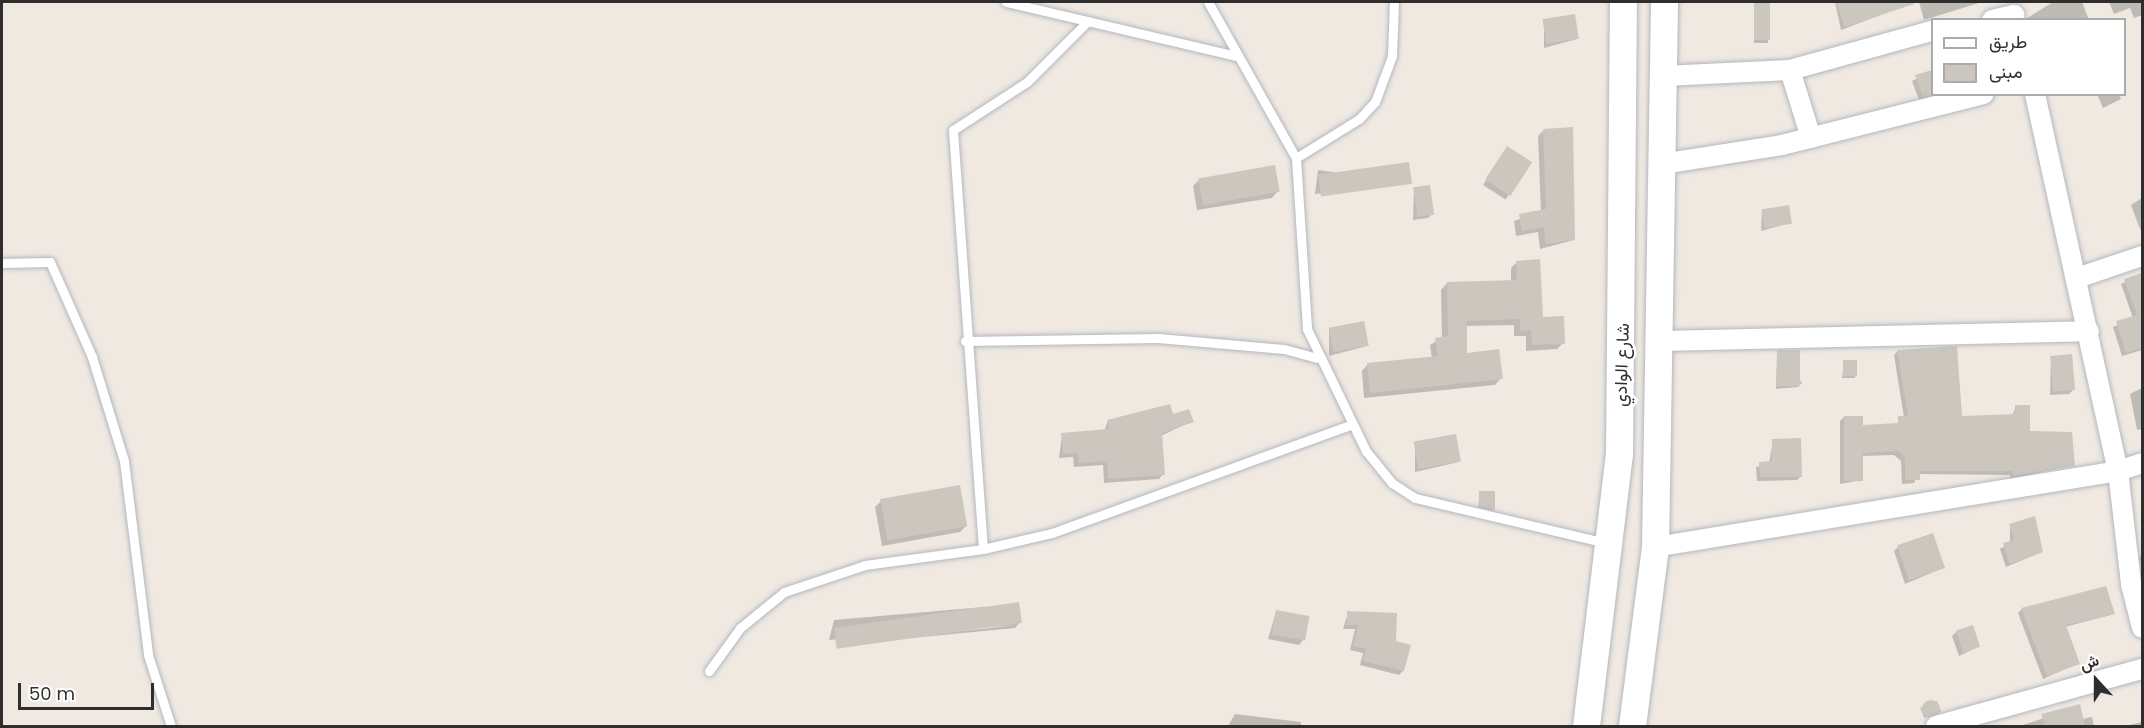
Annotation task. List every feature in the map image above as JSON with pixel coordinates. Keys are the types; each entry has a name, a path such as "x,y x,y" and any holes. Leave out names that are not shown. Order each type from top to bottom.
{"main road":[{"name":"شارع الوادي","path":"1586,726 1612,544 1624,341 1623,2"},
{"name":"شارع الوادي","path":"1632,726 1655,548 1664,2"}],"street":[{"path":"1997,18 2013,12"},
{"path":"1664,76 1790,70 1931,31"},
{"path":"1790,70 1811,138"},
{"path":"1662,164 1811,138 1976,96"},
{"path":"2035,96 2118,471 2131,584 2142,628"},
{"path":"2077,278 2142,256"},
{"path":"1660,341 2089,331"},
{"path":"1655,548 2118,471 2142,463"},
{"path":"1936,726 2142,669"}],"lane":[{"path":"1006,2 1238,56"},
{"path":"1208,2 1296,158 1302,295 1317,358 1350,425 1392,483 1415,498 1612,544"},
{"path":"1296,158 1359,118 1375,102 1392,56 1394,2"},
{"path":"983,549 965,341 953,130 1027,82 1088,21"},
{"path":"2,263 50,262 92,357 124,461 148,655 171,726"},
{"path":"965,341 1158,338 1284,350 1317,358"},
{"path":"709,671 740,628 784,592 865,565 983,549 1052,533 1350,425"}],"building":[{"path":"1754,2 1770,2 1770,40 1754,40"},
{"path":"1836,2 1913,2 1914,4 1845,27"},
{"path":"1575,14 1579,39 1546,44 1542,19"},
{"path":"1931,70 1931,95 1923,97 1915,75"},
{"path":"1573,127 1575,240 1545,244 1544,227 1522,231 1519,214 1546,209 1543,129"},
{"path":"1507,146 1532,162 1510,196 1485,180"},
{"path":"1409,162 1412,184 1321,197 1318,175"},
{"path":"1275,165 1280,192 1203,205 1198,179"},
{"path":"1430,185 1434,215 1417,217 1413,187"},
{"path":"1789,205 1792,224 1764,228 1761,209"},
{"path":"1540,259 1543,317 1564,316 1565,344 1532,345 1531,330 1520,331 1520,319 1467,321 1467,353 1499,349 1503,379 1370,393 1367,363 1438,356 1435,338 1448,336 1447,282 1517,280 1516,261"},
{"path":"2142,273 2142,348 2126,353 2116,321 2137,315 2124,279"},
{"path":"1364,321 1369,346 1333,352 1329,328"},
{"path":"1957,346 1962,416 2015,414 2015,405 2030,405 2030,431 2072,432 2075,466 2013,476 2013,471 1920,471 1920,480 1905,480 1905,457 1898,451 1863,453 1863,481 1844,481 1844,416 1863,416 1863,425 1898,423 1898,416 1908,416 1897,350"},
{"path":"1777,350 1800,350 1800,386 1777,386"},
{"path":"2072,354 2075,390 2053,392 2050,356"},
{"path":"1843,360 1857,360 1857,376 1843,376"},
{"path":"1170,404 1173,414 1189,409 1194,422 1162,433 1165,475 1108,479 1107,461 1079,463 1078,453 1063,454 1061,433 1109,429 1107,420"},
{"path":"1456,434 1461,462 1419,469 1414,441"},
{"path":"1801,438 1802,477 1760,477 1759,462 1772,461 1772,439"},
{"path":"960,485 967,526 888,540 880,499"},
{"path":"1479,491 1495,491 1495,510 1479,506"},
{"path":"2035,516 2043,552 2010,564 2003,543 2014,540 2009,524"},
{"path":"1933,533 1945,568 1909,580 1897,545"},
{"path":"2106,586 2115,614 2066,625 2080,664 2047,676 2021,608"},
{"path":"1019,602 1022,623 837,649 834,628"},
{"path":"1276,610 1309,616 1305,641 1272,635"},
{"path":"1347,611 1397,613 1396,641 1411,645 1404,671 1363,661 1366,649 1353,646 1358,625 1347,625"},
{"path":"1973,625 1980,647 1963,652 1956,631"},
{"path":"1931,700 1937,703 1940,709 1937,715 1931,718 1925,715 1922,709 1925,703"},
{"path":"2080,704 2085,726 2045,726 2041,714"}]}
